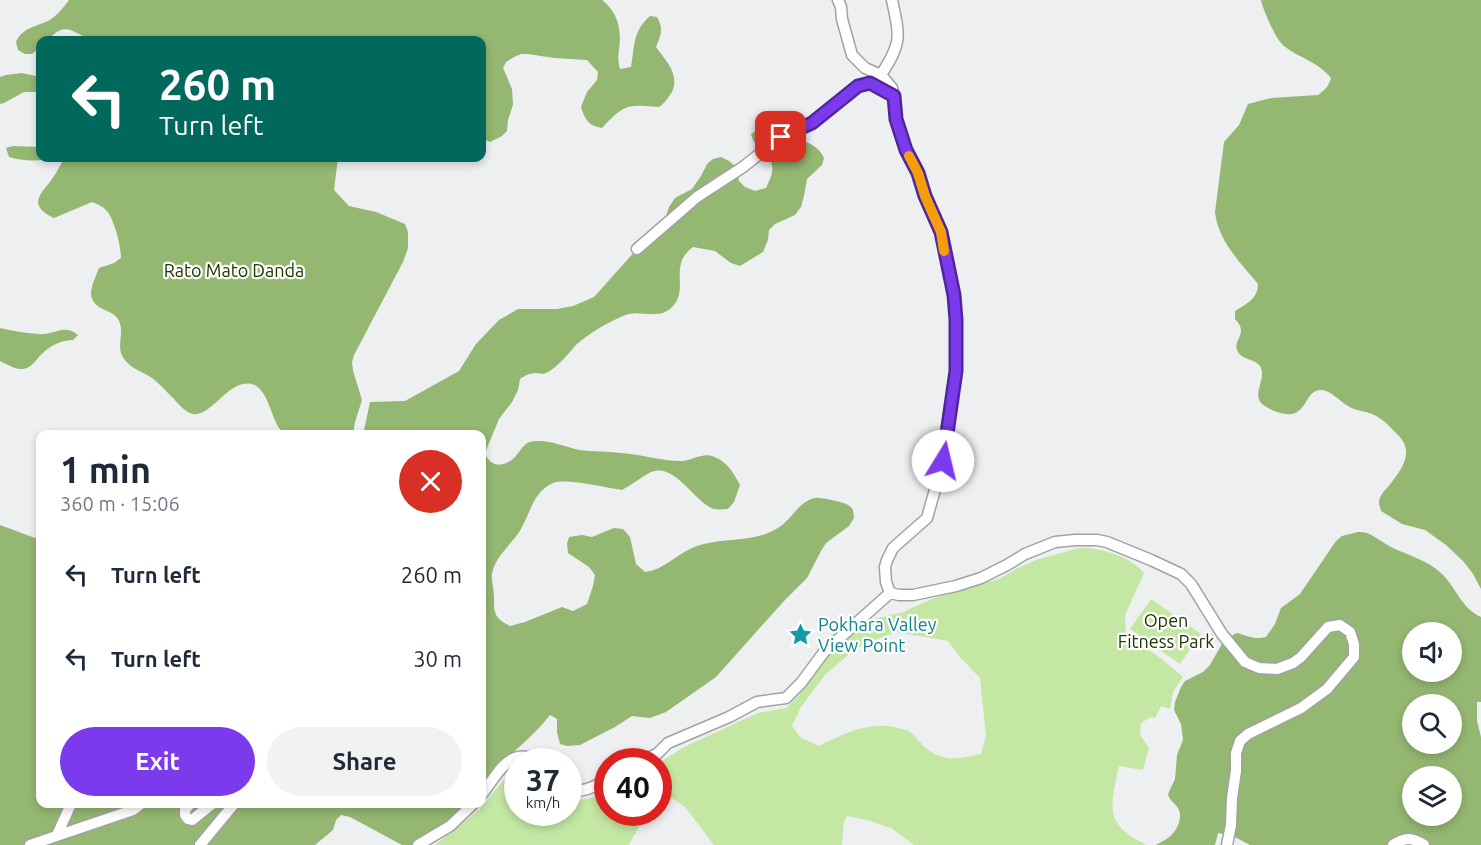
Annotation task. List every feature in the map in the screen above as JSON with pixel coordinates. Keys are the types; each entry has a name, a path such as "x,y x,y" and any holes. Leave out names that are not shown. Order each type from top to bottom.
{"street":[{"path":"838,0 852,55 865,68 881,75 892,88 896,119 906,150 918,173 925,196 941,232 954,295 956,361 948,436 940,477 927,518 893,548 887,560 886,582 890,593"},
{"path":"881,75 895,52 898,42 898,27 892,0"},
{"path":"637,249 698,197 743,167 781,137 812,123 858,86 870,83 894,96"},
{"path":"890,593 913,595 956,586 981,578 1025,554 1054,542 1097,540 1107,542 1181,574 1191,584 1222,634 1245,662 1259,668 1277,669 1293,663 1328,627 1340,625 1350,632 1354,644 1354,657 1327,689 1301,708 1248,734 1240,741 1236,753 1231,825 1227,845"},
{"path":"663,748 668,743 729,717 757,702 786,698 801,683 824,652 890,593"},
{"path":"486,789 504,765"},
{"path":"57,835 69,808"},
{"path":"30,845 136,808"},
{"path":"187,808 184,815 192,820 207,808"},
{"path":"201,845 231,808"},
{"path":"418,845 450,826 469,808"},
{"path":"1393,845 1402,839 1411,839 1425,845"}],"green space":[{"path":"69,0 602,0 612,10 618,22 620,69 631,67 635,40 640,28 650,16 657,17 661,32 656,47 671,68 674,85 672,92 659,107 627,107 602,128 588,122 581,107 587,92 597,80 598,72 587,60 521,54 506,62 503,68 512,89 513,105 507,131 490,142 486,140 486,36 82,36 64,29 52,36 36,36 36,50 32,54 25,54 18,50 16,42 22,34 60,12"},
{"path":"1261,0 1481,0 1481,589 1463,561 1446,545 1425,530 1402,524 1381,511 1379,503 1381,496 1401,468 1406,455 1403,442 1388,425 1374,415 1351,408 1324,390 1315,391 1295,413 1287,414 1271,409 1261,403 1258,396 1262,376 1259,364 1241,355 1236,348 1241,329 1235,319 1235,311 1254,297 1258,284 1231,251 1217,223 1215,212 1224,142 1239,125 1248,104 1271,98 1318,95 1326,88 1331,78 1320,67 1281,43 1270,25"},
{"path":"22,73 36,76 36,92 24,92 0,104 0,77"},
{"path":"759,129 806,142 821,152 824,158 822,165 807,179 801,207 795,215 775,224 769,230 763,252 740,266 731,263 715,251 693,247 685,254 681,262 679,294 671,308 660,314 635,313 617,319 581,341 550,371 544,374 526,375 520,379 518,390 499,419 486,451 486,430 364,430 370,402 405,401 459,371 476,344 499,320 518,309 557,309 573,306 594,297 645,240 662,228 669,207 675,198 692,189 707,164 713,159 721,157 736,167 739,181 745,187 755,191 766,188 771,174 771,161 751,134"},
{"path":"36,147 36,160 9,157 6,148"},
{"name":"Rato Mato Danda","path":"62,162 338,162 334,190 349,206 376,212 405,224 408,232 408,248 403,262 352,362 362,400 354,430 281,430 262,391 252,384 235,387 207,410 193,414 184,409 155,380 134,368 121,353 119,321 95,304 91,294 99,268 121,258 112,219 103,207 92,202 54,218 47,214 38,202 41,193"},
{"path":"0,328 38,334 68,330 78,335 73,340 52,346 29,367 20,369 0,361"},
{"path":"539,441 579,450 674,461 712,456 726,464 740,485 734,502 728,509 714,509 676,478 660,470 651,472 622,490 577,482 553,483 537,496 519,533 494,567 492,577 495,611 498,618 510,626 562,607 573,611 587,604 595,575 589,567 568,553 569,537 582,535 592,537 614,528 623,529 630,537 636,564 645,572 659,568 698,546 768,533 782,526 804,503 815,498 847,504 853,510 854,518 849,526 826,543 807,578 716,677 666,712 650,718 632,716 580,745 560,744 557,719 550,715 518,748 504,748 504,761 486,780 486,456 493,463 501,465 514,458 528,443"},
{"path":"0,525 36,538 36,808 462,808 441,827 414,845 402,845 350,817 341,815 336,820 333,830 315,845 0,845"},
{"path":"1358,532 1367,533 1417,558 1441,573 1468,608 1481,617 1481,702 1477,702 1477,721 1481,737 1481,845 1250,845 1233,836 1218,833 1215,845 1156,845 1172,835 1180,818 1179,810 1168,794 1175,779 1177,755 1183,740 1181,724 1174,710 1181,687 1185,681 1203,672 1210,665 1223,642 1229,637 1237,633 1254,638 1266,637 1275,624 1281,608 1300,594 1336,541 1342,536"},
{"path":"1079,548 1096,549 1123,557 1144,573 1125,615 1126,638 1149,650 1183,677 1173,692 1170,709 1161,706 1155,718 1151,717 1141,723 1140,735 1149,748 1143,770 1119,766 1114,793 1114,814 1123,830 1147,845 914,845 891,828 847,816 844,821 842,845 714,845 685,807 672,799 672,755 758,713 786,708 799,695 829,654 845,639 874,619 903,612 934,598 999,579 1036,560","holes":["896,632 948,641 980,678 986,736 981,754 958,758 938,756 908,731 885,726 851,731 819,746 801,738 792,726 801,707 825,675 855,649 880,638"]},
{"name":"Open Fitness Park","path":"1151,599 1201,634 1180,664 1130,629"},
{"path":"504,780 504,826 582,826 582,799 594,796 594,826 639,826 629,845 435,845 481,808 486,808 486,802"}],"slow traffic":[{"path":"909,156 941,232 944,251"}],"place":[{"name":"Pokhara Valley View Point","path":"800,635"}],"route":[{"path":"781,137 812,123 858,86 870,83 894,96 896,119 906,150 918,173 925,196 941,232 954,295 956,371 943,461"}]}
